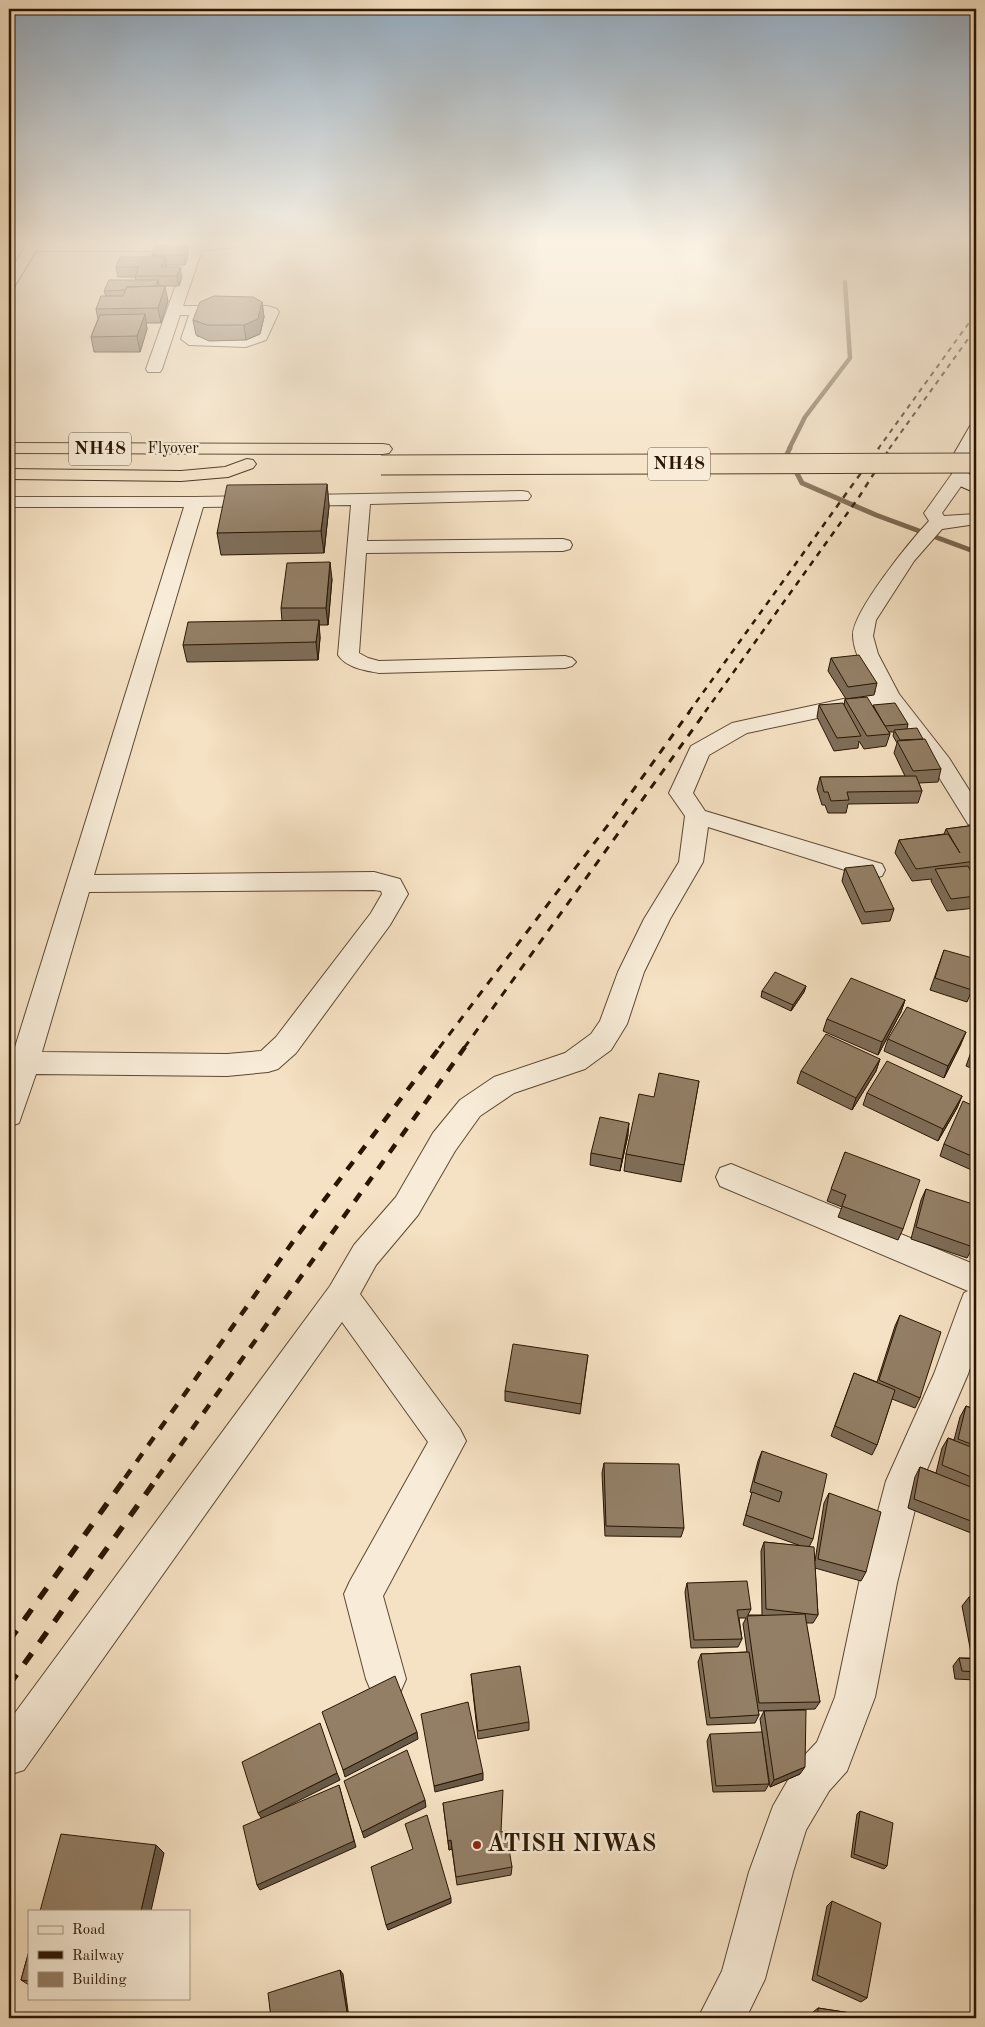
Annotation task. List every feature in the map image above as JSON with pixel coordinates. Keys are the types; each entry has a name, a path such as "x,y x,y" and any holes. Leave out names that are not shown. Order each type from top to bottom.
{"highway":[{"path":"9,437 230,441 247,457 228,472 181,476 9,474"},
{"name":"NH48","path":"382,457 976,447"},
{"name":"Flyover","path":"9,448 188,457"},
{"name":"Flyover","path":"9,462 247,457"},
{"name":"NH48","path":"247,457 976,463"}],"street":[{"path":"154,369 165,338"},
{"path":"189,338 194,342 246,342 259,338"},
{"path":"976,430 956,466 960,475 971,486 976,488"},
{"path":"937,523 933,513 960,475"},
{"path":"9,502 195,502 522,496"},
{"path":"361,499 348,655 362,663 379,667 565,662"},
{"path":"9,1115 195,502"},
{"path":"976,520 937,523 907,558 866,620 863,636 868,654 889,696 941,764 976,819"},
{"path":"356,547 563,545"},
{"path":"873,870 697,816 681,793 699,751 740,728 889,696"},
{"path":"9,1755 342,1296 365,1256 407,1206 444,1142 470,1108 504,1085 575,1061 601,1042 614,1024 631,972 657,919 691,862 697,816"},
{"path":"24,1063 227,1065 268,1061 286,1045 381,919 395,894 390,885 374,881 78,884"},
{"path":"731,1177 976,1280"},
{"path":"342,1296 448,1441 363,1594 386,1679"},
{"path":"721,2018 742,1979 771,1872 788,1821 814,1776 832,1756 854,1697 878,1583 904,1481 951,1374 976,1303"}],"building":[{"path":"327,484 321,531 217,533 227,485"},
{"path":"330,562 326,608 281,608 287,563"},
{"path":"319,620 316,642 183,645 188,622"},
{"path":"859,655 877,683 848,687 831,658"},
{"path":"867,697 890,734 867,736 845,699"},
{"path":"843,703 861,736 837,738 819,705"},
{"path":"895,703 908,724 885,726 873,705"},
{"path":"917,728 923,739 900,740 894,730"},
{"path":"925,739 941,769 913,771 897,741"},
{"path":"916,776 922,791 847,792 849,800 831,801 828,792 824,792 820,777"},
{"path":"976,825 976,861 916,869 899,840 948,834 960,853 946,829"},
{"path":"976,863 976,871 971,864"},
{"path":"873,865 894,909 865,912 845,868"},
{"path":"968,866 976,881 976,896 951,899 935,869"},
{"path":"944,950 976,959 976,976 972,990 935,978"},
{"path":"775,972 806,986 793,1005 762,991"},
{"path":"851,978 905,1000 882,1042 827,1019"},
{"path":"907,1007 966,1032 948,1066 888,1039"},
{"path":"826,1034 880,1059 856,1098 801,1071"},
{"path":"976,1040 976,1056 971,1054"},
{"path":"887,1061 962,1096 943,1129 867,1093"},
{"path":"659,1073 699,1081 684,1165 626,1154 639,1094 654,1097"},
{"path":"963,1101 976,1107 976,1158 944,1144"},
{"path":"600,1117 629,1123 622,1159 591,1153"},
{"path":"845,1152 920,1180 903,1229 842,1206 846,1195 831,1189"},
{"path":"926,1189 976,1205 976,1232 973,1247 916,1227"},
{"path":"900,1315 941,1332 920,1398 879,1380"},
{"path":"513,1344 588,1355 581,1404 505,1391"},
{"path":"854,1373 895,1390 877,1445 835,1426"},
{"path":"966,1406 976,1410 976,1446 958,1439"},
{"path":"948,1438 976,1449 976,1479 942,1465"},
{"path":"762,1451 827,1474 813,1539 746,1515 752,1492 779,1502 782,1492 754,1482"},
{"path":"604,1463 679,1464 684,1528 606,1526"},
{"path":"920,1467 976,1489 976,1523 914,1499"},
{"path":"829,1493 881,1512 866,1572 818,1559"},
{"path":"764,1542 814,1547 818,1615 766,1609"},
{"path":"747,1581 751,1609 737,1610 742,1639 694,1640 687,1583"},
{"path":"969,1597 976,1597 976,1637"},
{"path":"805,1614 820,1702 759,1703 747,1616"},
{"path":"749,1652 759,1715 710,1718 701,1654"},
{"path":"959,1658 976,1659 976,1672 962,1671"},
{"path":"520,1666 529,1722 478,1731 471,1674"},
{"path":"395,1676 417,1732 343,1770 322,1712"},
{"path":"468,1702 483,1773 434,1786 421,1714"},
{"path":"806,1710 805,1767 774,1780 764,1711"},
{"path":"320,1723 337,1773 258,1813 242,1762"},
{"path":"762,1732 769,1784 716,1786 710,1734"},
{"path":"407,1750 425,1800 362,1832 344,1781"},
{"path":"339,1785 354,1841 257,1885 243,1826"},
{"name":"ATISH NIWAS","path":"503,1790 501,1832 506,1831 512,1867 456,1877 451,1840 448,1841 443,1803"},
{"path":"860,1811 893,1823 887,1866 854,1854"},
{"path":"427,1815 451,1898 386,1925 371,1867 413,1849 405,1824"},
{"path":"61,1834 156,1845 141,1910 40,1910"},
{"path":"832,1901 881,1923 867,1998 817,1975"},
{"path":"28,1955 28,1981 21,1980"},
{"path":"340,1970 348,2018 271,2018 268,1993"},
{"path":"818,2008 883,2018 818,2018"}],"waterway":[{"path":"789,449 805,417 850,358 849,338"},
{"path":"790,448 787,454 802,483 876,515 976,552"}],"railway":[{"path":"878,449 958,338"},
{"path":"889,449 969,338"},
{"path":"689,712 879,448"},
{"path":"705,712 859,497 890,448"},
{"path":"439,1048 611,821 690,711"},
{"path":"464,1048 706,711"},
{"path":"125,1478 297,1236 440,1047"},
{"path":"157,1478 465,1047"},
{"path":"9,1641 126,1477"},
{"path":"9,1685 158,1477"}],"place":[{"name":"ATISH NIWAS","path":"477,1845"}]}
